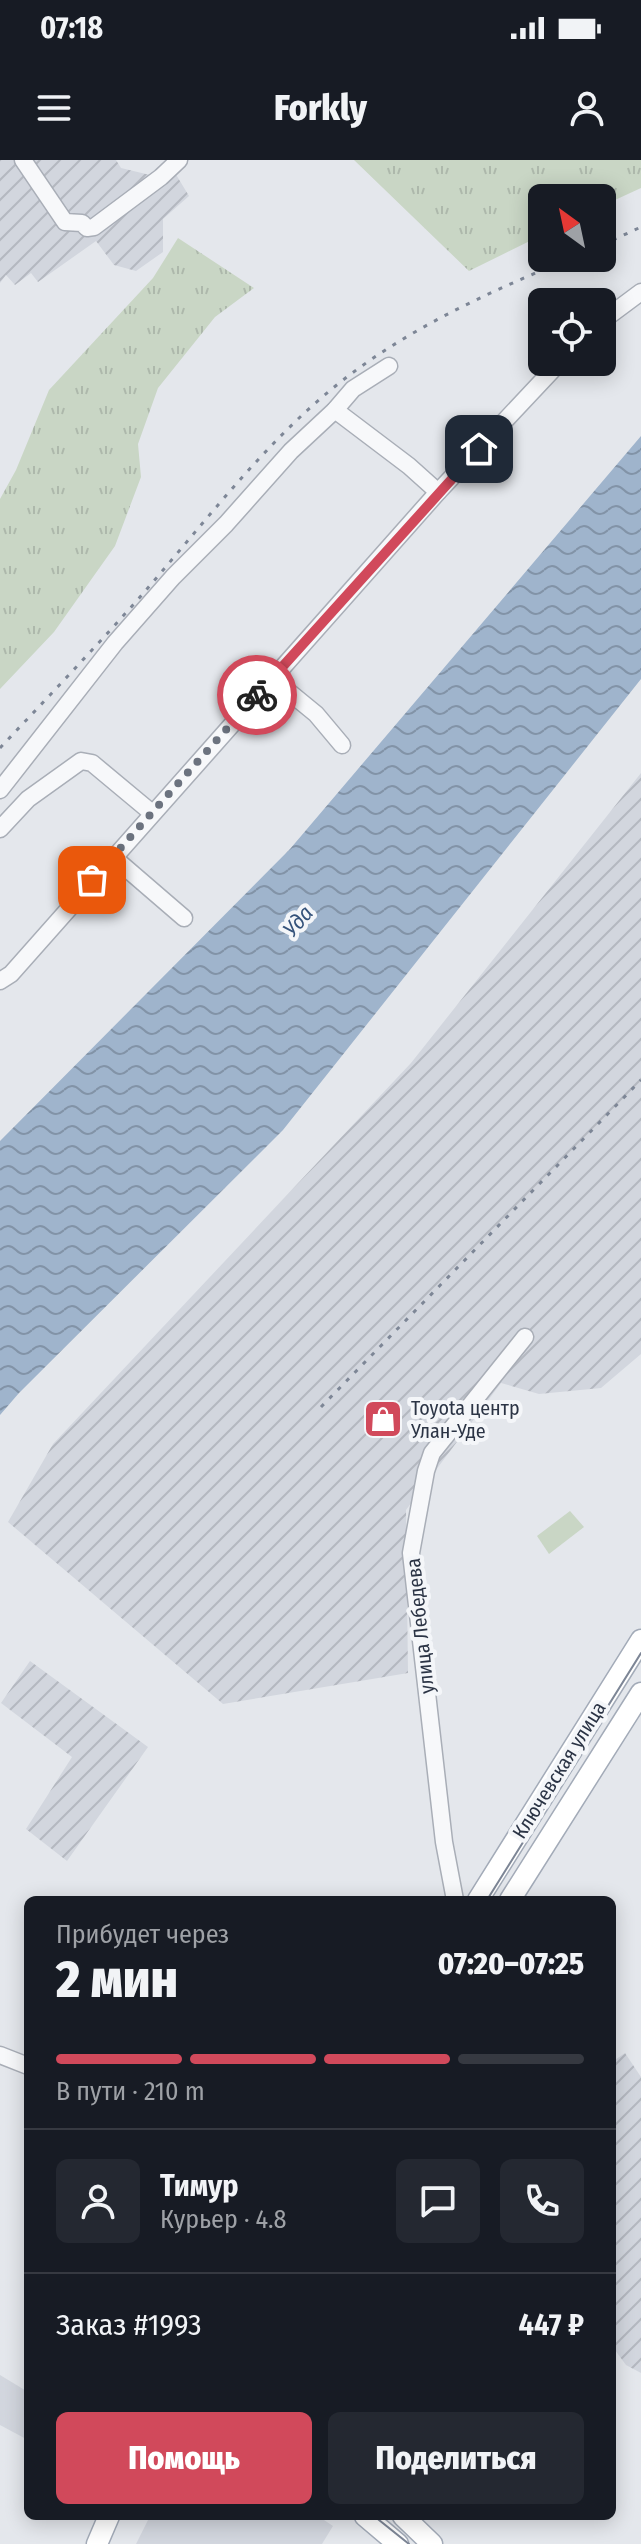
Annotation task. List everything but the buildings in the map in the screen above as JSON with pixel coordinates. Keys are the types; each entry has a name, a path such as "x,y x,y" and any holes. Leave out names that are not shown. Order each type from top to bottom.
{"main road":[{"name":"Ключевская улица","path":"481,1896 641,1640"},
{"name":"Ключевская улица","path":"513,1896 641,1693"},
{"path":"97,2544 107,2520"},
{"path":"370,2520 392,2539 400,2520"},
{"path":"406,2520 432,2544"}],"street":[{"path":"23,160 65,222 82,223 87,228 94,227 179,160"},
{"path":"616,311 641,292"},
{"path":"0,790 125,632 173,577 353,389 389,366"},
{"path":"0,981 11,974 112,856 438,492 547,376"},
{"path":"335,410 438,492"},
{"path":"272,678 316,714 342,745"},
{"path":"0,829 28,799 81,761 92,763 152,813"},
{"path":"112,856 184,918"},
{"name":"улица Лебедева","path":"454,1896 444,1842 411,1553 432,1453 525,1337"},
{"path":"0,2055 24,2064"}],"shaded area":[{"path":"0,160 116,160 121,168 150,175 169,163 189,196 163,219 163,252 136,271 114,265 96,241 38,282 31,273 15,285 6,275 0,283"},
{"path":"641,773 641,1354 601,1388 539,1394 501,1383 406,1510 408,1673 223,1704 8,1522 53,1444 411,1063"},
{"path":"30,1661 148,1747 67,1861 26,1829 72,1757 1,1703"},
{"path":"625,2053 641,2077 641,2373 626,2365 616,2351 616,2059"},
{"path":"0,2375 24,2390 24,2438 0,2425"},
{"path":"148,2520 324,2520 333,2526 322,2544 136,2544"}],"green space":[{"path":"354,160 641,160 641,188 616,200 616,184 528,184 528,242 469,271"},
{"path":"178,238 254,288 215,317 158,388 138,444 141,477 115,546 54,632 0,689 0,499 16,470 49,390 153,278"},
{"path":"570,1511 584,1527 549,1554 537,1536"}],"water":[{"name":"Уда","path":"641,436 641,679 283,1130 0,1415 0,1141 290,849"}],"tram line":[{"path":"489,1896 641,1653"},
{"path":"379,2520 409,2544"}],"railway":[{"path":"616,239 641,227"},
{"path":"0,748 123,616 256,462 333,388 388,348 447,314 538,272"},
{"path":"321,1407 641,1080"}],"way so far":[{"path":"92,880 257,695"}],"place":[{"name":"Toyota центр Улан-Уде","path":"383,1419"}],"route":[{"path":"257,695 479,449"}]}
